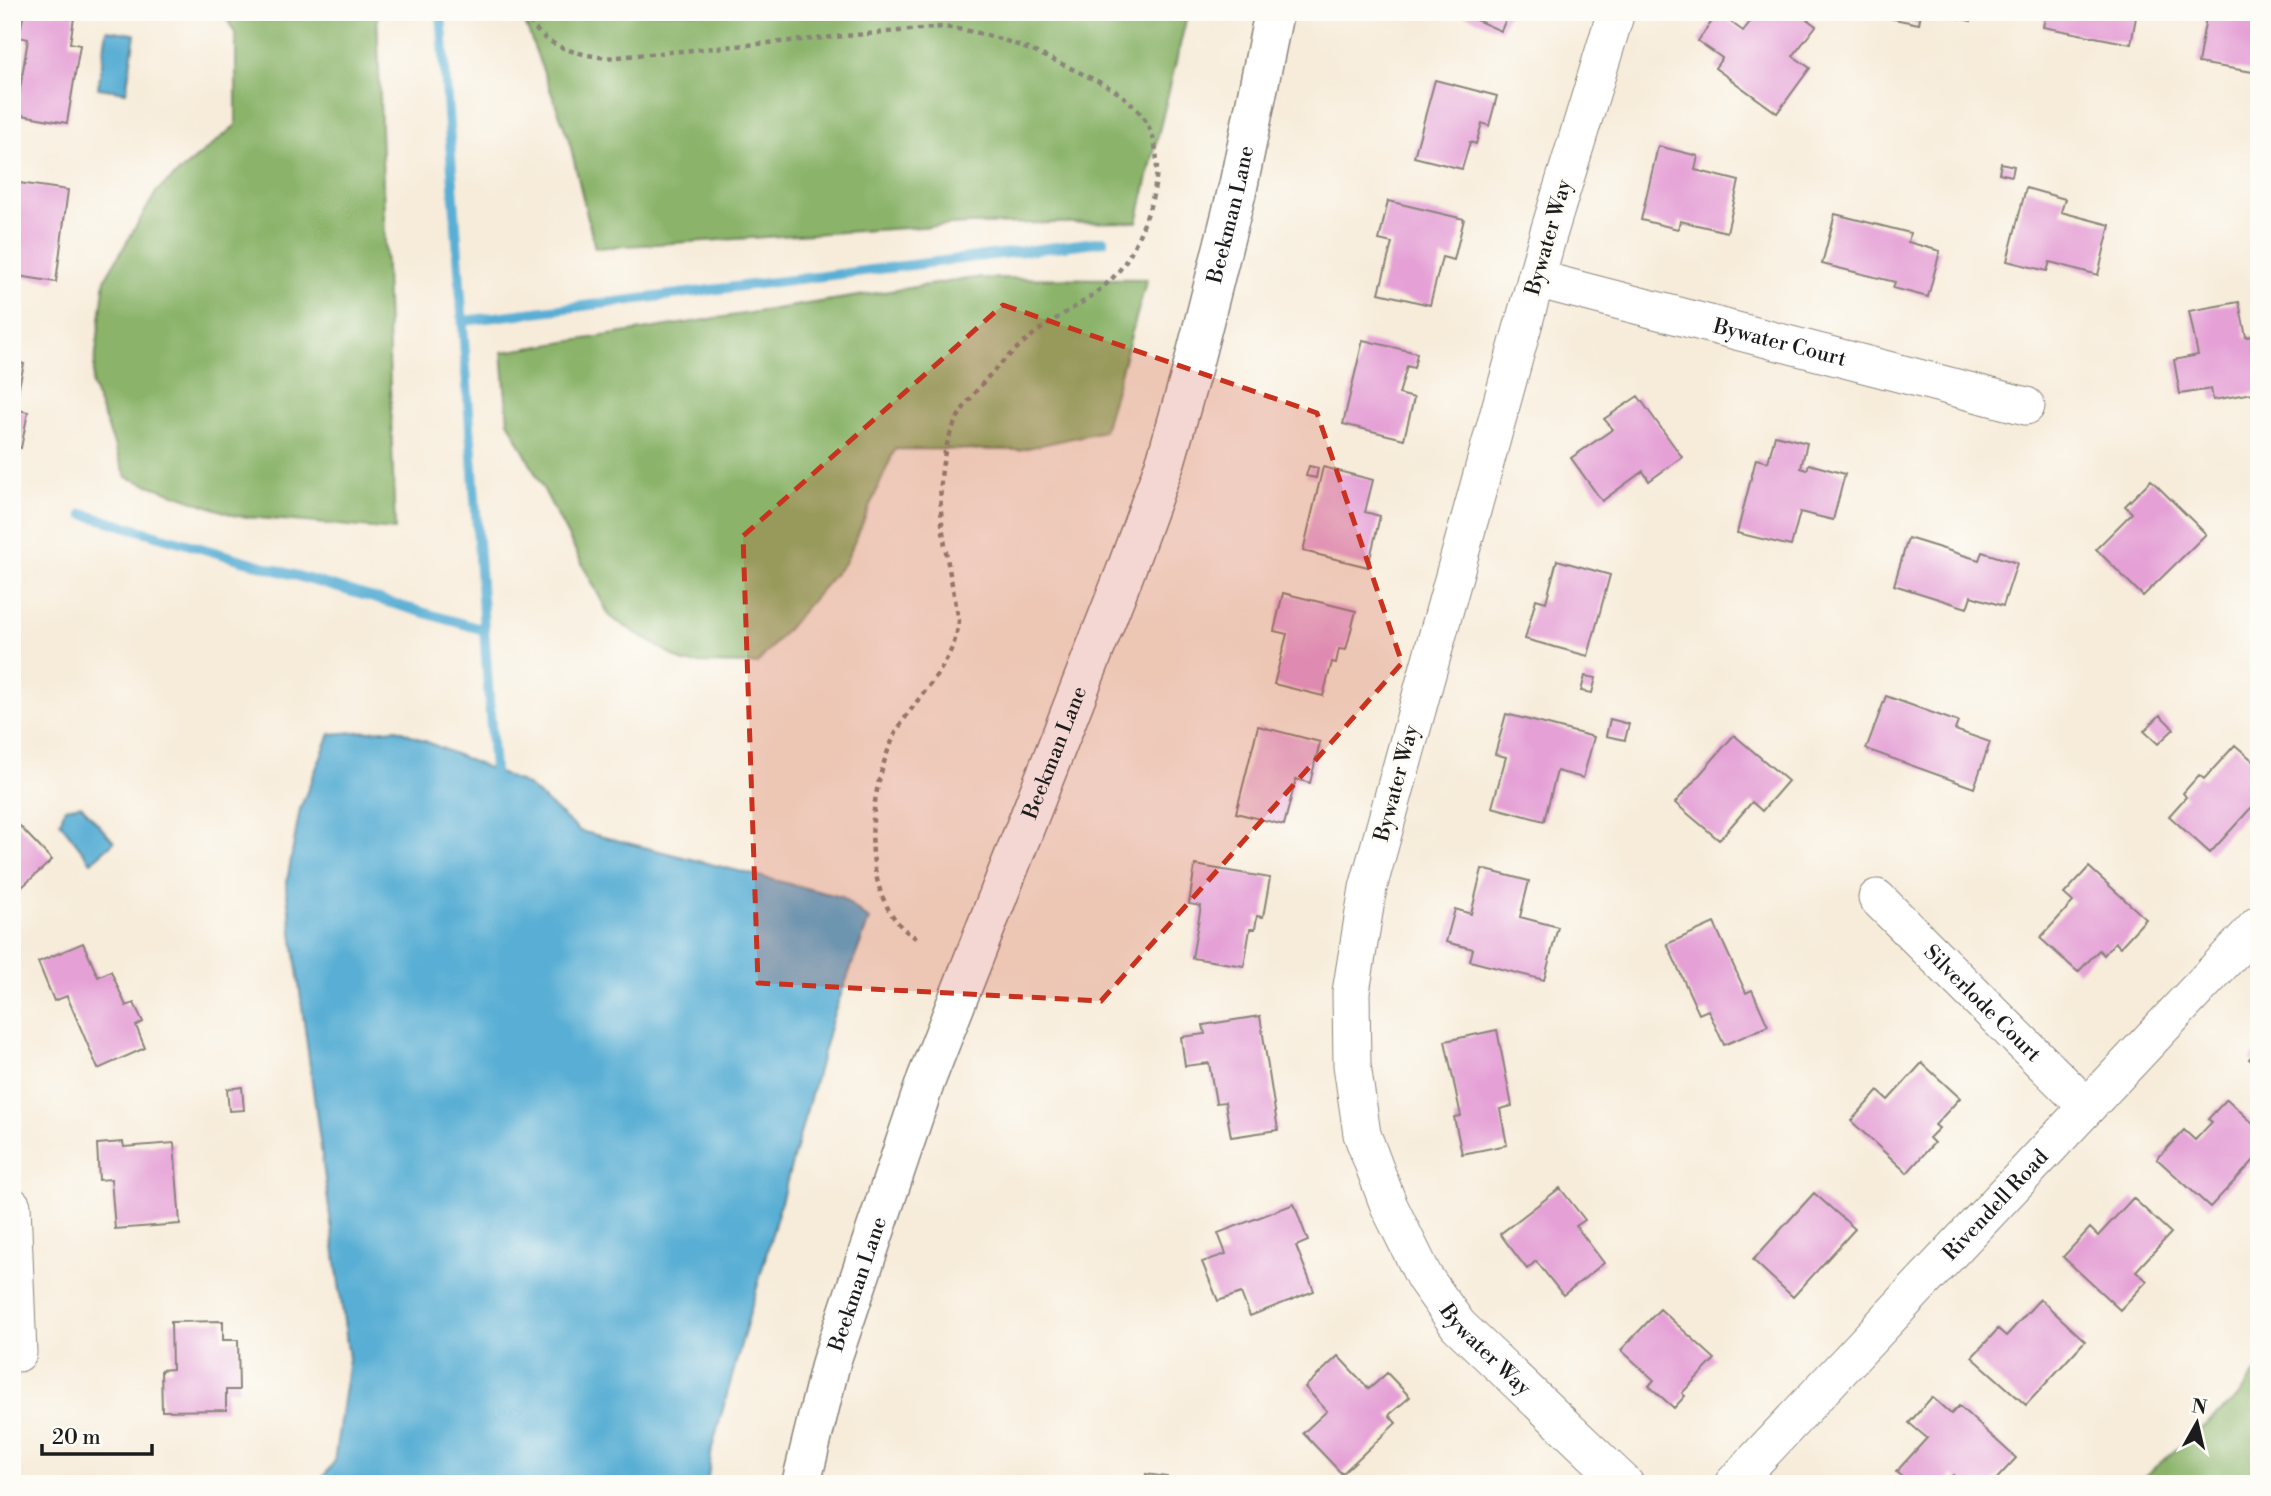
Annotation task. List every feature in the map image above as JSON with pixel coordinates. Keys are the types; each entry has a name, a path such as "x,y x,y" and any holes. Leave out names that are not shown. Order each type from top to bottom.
{"street":[{"name":"Beekman Lane","path":"800,1484 831,1362 917,1105 1126,570 1166,460 1238,187 1274,12"},
{"name":"Bywater Way","path":"1616,12 1536,279 1368,888 1351,992 1352,1065 1362,1134 1389,1206 1424,1277 1458,1325 1625,1484"},
{"name":"Bywater Court","path":"1536,279 2026,406"},
{"name":"Silverlode Court","path":"1877,898 2086,1107"},
{"name":"Rivendell Road","path":"1733,1484 2259,924"},
{"path":"12,1206 18,1353"}],"path":[{"path":"525,12 530,23 551,44 580,54 606,58 942,27 974,30 1015,44 1119,92 1140,110 1152,131 1158,158 1153,200 1121,269 1096,293 1043,327 1013,352 966,405 954,426 944,455 940,485 941,514 959,621 957,636 944,667 898,730 886,755 872,833 877,880 892,917 905,932 920,940"}],"highlighted area":[{"path":"1003,305 1317,413 1402,663 1101,1001 758,983 743,536"}],"green space":[{"path":"223,12 377,12 395,530 236,516 126,477 92,385 105,279 157,191 236,125 236,35"},
{"path":"521,12 1188,12 1137,222 968,224 595,248 569,140"},
{"path":"973,278 1147,279 1104,431 1019,450 895,449 846,561 757,664 685,663 610,617 508,421 502,352"},
{"path":"2259,1369 2259,1484 2135,1484 2236,1399"}],"water":[{"path":"107,30 135,34 126,92 98,88"},
{"path":"397,729 527,785 580,831 841,897 869,920 834,1013 712,1448 707,1484 318,1484 334,1462 349,1359 286,887 300,809 330,734"},
{"path":"81,805 114,842 91,862 60,822 65,808"}],"building":[{"path":"24,12 75,12 70,43 80,45 67,123 16,114 28,39 19,37"},
{"path":"1458,12 1509,12 1501,31"},
{"path":"1748,12 1797,12 1816,26 1793,56 1810,68 1777,113 1715,68 1722,58 1698,41 1718,13 1743,31 1750,22 1744,18"},
{"path":"1880,12 1921,12 1919,24 1879,16"},
{"path":"1930,12 1972,12 1971,21"},
{"path":"2046,12 2137,12 2131,44 2043,27"},
{"path":"2207,12 2259,20 2259,73 2198,63"},
{"path":"1435,80 1497,96 1489,126 1482,123 1476,144 1470,142 1462,169 1414,157"},
{"path":"1658,146 1698,156 1695,170 1739,181 1727,232 1680,221 1678,229 1641,220"},
{"path":"2001,163 2014,166 2012,176 1999,173"},
{"path":"12,182 68,190 56,282 12,275"},
{"path":"2026,188 2065,199 2061,212 2110,225 2098,275 2050,262 2047,271 2007,261"},
{"path":"1388,201 1464,219 1454,260 1442,257 1430,305 1379,293 1392,243 1379,240"},
{"path":"1835,214 1910,233 1908,242 1940,251 1928,297 1893,288 1895,282 1822,264"},
{"path":"2239,302 2246,337 2259,335 2259,392 2213,400 2211,389 2180,394 2174,360 2198,355 2189,311"},
{"path":"1363,340 1417,353 1414,368 1407,366 1399,394 1414,398 1404,439 1343,424"},
{"path":"12,361 24,364 14,409 28,412 21,448 12,446"},
{"path":"1638,396 1682,457 1649,481 1643,471 1602,501 1571,458 1613,429 1604,419"},
{"path":"1775,435 1807,443 1801,468 1807,470 1809,464 1845,474 1833,520 1800,512 1791,546 1737,533 1756,459 1768,462"},
{"path":"1309,466 1318,468 1316,478 1306,476"},
{"path":"1323,467 1373,480 1365,512 1380,516 1368,567 1303,551"},
{"path":"2151,480 2206,534 2143,596 2096,549 2132,513 2125,506"},
{"path":"1908,538 1979,560 1982,552 2017,563 2003,606 1971,596 1967,608 1894,585"},
{"path":"1557,560 1610,575 1588,656 1525,639 1536,599 1546,602"},
{"path":"1283,593 1356,611 1346,650 1339,649 1336,663 1332,662 1323,696 1274,684 1287,634 1274,631"},
{"path":"1585,676 1596,678 1592,693 1581,691"},
{"path":"1886,696 1958,722 1955,730 1990,742 1974,788 1866,749"},
{"path":"1506,714 1594,737 1583,778 1557,771 1544,821 1492,807 1506,757 1495,754"},
{"path":"2160,715 2174,729 2158,744 2144,731"},
{"path":"1610,719 1629,724 1625,740 1606,736"},
{"path":"1258,726 1320,742 1310,783 1296,779 1284,825 1236,813"},
{"path":"1734,735 1788,781 1762,811 1752,802 1719,840 1675,803"},
{"path":"2235,745 2259,766 2259,799 2210,853 2169,816 2186,797 2183,793 2199,775 2204,779"},
{"path":"12,818 52,860 12,896"},
{"path":"1195,865 1270,878 1263,917 1257,916 1255,929 1250,929 1244,966 1192,958 1201,906 1189,904"},
{"path":"2089,867 2146,919 2120,947 2115,942 2104,955 2099,950 2078,972 2040,938 2073,902 2064,894"},
{"path":"1482,869 1529,881 1520,917 1558,927 1544,980 1470,961 1473,949 1446,942 1455,909 1471,914"},
{"path":"1714,923 1746,993 1752,990 1768,1026 1724,1045 1708,1010 1699,1014 1667,944"},
{"path":"83,943 98,977 111,971 126,1006 134,1003 143,1022 136,1026 145,1048 98,1069 67,996 54,1001 38,962"},
{"path":"1260,1016 1278,1130 1231,1137 1225,1102 1216,1103 1209,1063 1185,1066 1181,1037 1205,1034 1203,1025"},
{"path":"1497,1030 1512,1106 1500,1109 1507,1145 1462,1154 1454,1117 1461,1116 1445,1041"},
{"path":"2259,1049 2259,1068 2249,1059"},
{"path":"1922,1063 1960,1098 1935,1125 1939,1128 1929,1138 1934,1143 1907,1173 1851,1121 1878,1091 1888,1100"},
{"path":"242,1087 244,1110 229,1111 227,1089"},
{"path":"2227,1099 2259,1129 2259,1155 2210,1207 2157,1159 2184,1130 2195,1140 2212,1122 2208,1119"},
{"path":"123,1142 124,1147 174,1143 180,1224 115,1229 111,1179 99,1180 97,1144"},
{"path":"1560,1188 1585,1220 1576,1226 1604,1263 1563,1295 1536,1261 1527,1269 1500,1234"},
{"path":"1814,1193 1855,1229 1793,1297 1753,1260"},
{"path":"2133,1198 2171,1233 2136,1271 2147,1281 2120,1310 2063,1257 2090,1228 2098,1236"},
{"path":"1294,1204 1308,1241 1296,1246 1314,1291 1250,1316 1241,1293 1218,1301 1202,1262 1226,1254 1218,1233"},
{"path":"2040,1299 2085,1341 2026,1405 1972,1357 1998,1329 2006,1336"},
{"path":"1660,1309 1715,1359 1682,1393 1685,1396 1674,1408 1649,1386 1654,1380 1621,1350"},
{"path":"223,1321 223,1340 238,1340 239,1390 226,1390 226,1410 162,1411 161,1370 172,1369 171,1322"},
{"path":"1338,1356 1369,1389 1387,1373 1410,1397 1389,1415 1396,1423 1342,1474 1303,1433 1327,1411 1305,1387"},
{"path":"1932,1397 1951,1414 1959,1406 2016,1458 1992,1484 1962,1484 1953,1475 1945,1484 1910,1484 1896,1472 1927,1438 1909,1423"},
{"path":"1146,1474 1167,1477 1166,1484 1145,1484"}],"waterway":[{"path":"441,12 495,785"},
{"path":"463,321 1104,241"},
{"path":"83,514 484,630"}]}
